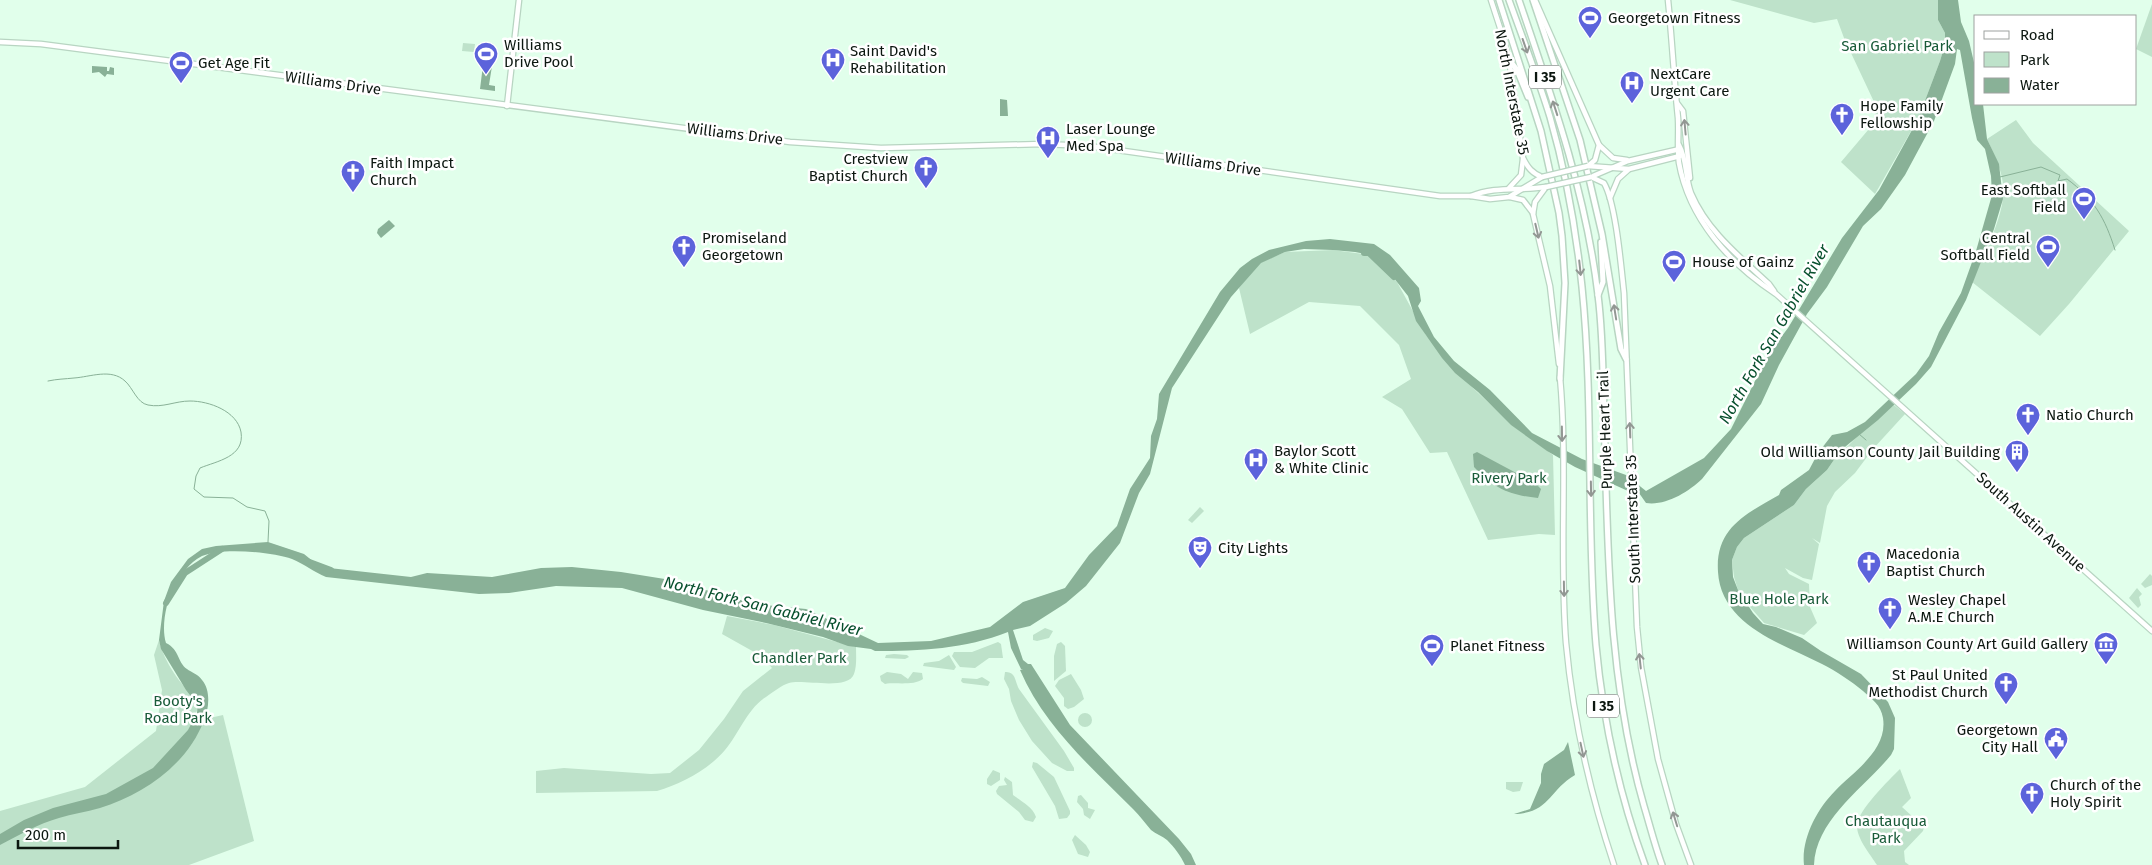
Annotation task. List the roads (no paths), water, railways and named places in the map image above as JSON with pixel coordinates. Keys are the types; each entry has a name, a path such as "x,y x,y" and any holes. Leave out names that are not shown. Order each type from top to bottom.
{"highway":[{"path":"1499,0 1524,72 1545,150 1559,213 1564,259 1560,382"},
{"name":"Purple Heart Trail","path":"1509,0 1549,115 1574,220 1582,289 1589,405 1596,637 1603,703 1618,775 1645,865"},
{"name":"Purple Heart Trail","path":"1519,0 1568,145 1578,182 1598,295 1604,403 1612,632 1623,716 1637,784 1662,865"},
{"path":"1534,0 1572,113 1602,234 1621,349 1626,359"},
{"path":"1508,58 1517,70 1526,91 1545,150"},
{"path":"1598,295 1603,282 1600,243 1602,234"}],"main road":[{"path":"507,106 519,0"},
{"name":"North Interstate 35","path":"1491,0 1508,58 1523,158 1534,174 1542,177"},
{"path":"1534,0 1599,144 1613,158 1628,161"},
{"path":"1668,0 1679,148 1685,188 1703,225 1729,255 1776,294"},
{"name":"Williams Drive","path":"0,42 41,44 790,142 856,147 922,148 1044,144 1089,146 1420,193 1490,199 1509,197 1542,177 1588,166 1629,169 1680,156"},
{"path":"1676,102 1683,111 1690,188"},
{"path":"1588,166 1595,160 1599,144"},
{"name":"Williams Drive","path":"1471,196 1480,192 1508,188 1546,187 1591,177 1628,161 1679,148"},
{"path":"1680,156 1690,188 1703,215 1719,237 1769,284 1776,294"},
{"path":"1508,188 1521,174 1523,158"},
{"path":"1609,199 1618,179 1629,169"},
{"name":"South Interstate 35","path":"1591,177 1604,183 1609,199 1618,240 1624,293 1637,627 1647,710 1668,796 1691,865"},
{"path":"1533,214 1535,202 1546,187"},
{"path":"1509,197 1523,200 1533,214 1550,286 1560,382 1566,642 1573,704 1593,795 1614,865"},
{"name":"South Austin Avenue","path":"1776,294 2152,631"}],"water":[{"path":"1938,0 1958,0 1961,22 1969,41 1974,62 1974,105 1983,105 1987,139 1999,164 2003,199 1994,229 1966,300 1931,367 1878,420 1840,451 1827,470 1806,489 1794,505 1744,538 1737,547 1732,560 1733,577 1738,590 1753,613 1763,624 1776,627 1802,638 1861,674 1888,702 1895,718 1894,749 1891,755 1832,819 1823,833 1817,848 1814,865 1804,865 1804,855 1808,835 1816,815 1828,798 1860,768 1875,750 1883,730 1882,713 1873,700 1843,676 1772,640 1742,619 1730,606 1722,590 1718,572 1718,557 1727,533 1735,524 1744,516 1779,495 1781,490 1809,470 1818,453 1832,435 1847,432 1865,422 1916,374 1929,356 1939,332 1961,293 1976,251 1992,195 1991,176 1985,149 1977,140 1960,50 1957,49 1955,64 1934,121 1905,175 1881,209 1863,226 1827,287 1807,314 1779,365 1761,404 1702,479 1690,489 1669,500 1646,503 1639,493 1628,491 1575,467 1547,451 1511,425 1478,392 1455,373 1442,358 1416,321 1408,296 1379,259 1371,255 1355,252 1304,249 1285,252 1261,263 1231,297 1172,388 1150,474 1139,493 1120,543 1086,586 1066,603 1030,626 1013,630 1023,660 1031,664 1070,725 1179,839 1191,854 1196,865 1185,865 1170,843 1151,830 1055,728 1042,710 1020,670 1023,669 1021,669 1011,648 1008,632 992,638 942,648 875,651 848,646 823,637 766,623 703,610 622,588 556,586 509,593 479,594 326,577 283,556 234,551 211,553 193,562 176,584 167,607 164,622 166,643 174,649 181,663 187,669 201,678 208,694 206,716 197,736 187,750 162,776 132,795 100,808 44,823 0,845 0,834 24,820 53,808 106,794 153,768 188,730 197,713 198,700 193,699 186,690 161,649 159,640 164,601 171,582 188,559 202,549 216,546 268,542 304,554 320,567 411,577 427,573 492,577 541,568 572,567 621,572 671,580 754,604 806,609 878,643 931,641 990,627 1023,602 1065,588 1089,555 1117,526 1130,489 1150,458 1151,436 1157,419 1159,394 1220,292 1240,268 1252,259 1269,250 1306,241 1330,239 1374,244 1390,255 1419,288 1421,301 1418,306 1434,337 1454,361 1490,390 1532,433 1582,459 1626,475 1646,491 1704,458 1731,429 1769,353 1788,328 1842,238 1879,190 1918,119 1945,44 1945,33 1938,20"},
{"name":"Williams Drive Pool","path":"483,65 492,66 489,85 495,86 495,91 480,89"},
{"path":"92,66 107,67 107,71 109,71 110,67 114,68 114,75 107,74 105,77 99,72 92,73"},
{"path":"1000,99 1007,100 1008,116 1000,116"},
{"path":"389,220 395,226 381,238 377,233 378,229"},
{"path":"1477,452 1535,483 1541,489 1538,498 1518,495 1502,489 1488,480 1474,467 1473,454"},
{"path":"1568,742 1575,775 1535,810 1514,814 1530,809 1541,783 1544,764 1564,750"}],"waterway":[{"path":"2000,177 2041,167 2060,175 2058,181 2067,179 2084,194 2097,210 2103,219 2115,250"},
{"name":"North Fork San Gabriel River","path":"1364,253 1369,253 1394,277"},
{"path":"48,381 100,374 113,375 125,381 144,404 159,406 185,401 197,401 213,405 228,413 234,418 241,432 239,447 228,457 200,468 196,476 194,489 204,497 233,498 247,507 265,511 269,521 268,542"},
{"path":"1859,434 1866,440"},
{"name":"North Fork San Gabriel River","path":"166,603 185,573 222,549"},
{"name":"North Fork San Gabriel River","path":"307,561 331,570"}],"place":[{"name":"Georgetown Fitness","path":"1590,39"},
{"name":"Williams Drive Pool","path":"486,75"},
{"name":"Saint David's Rehabilitation","path":"833,81"},
{"name":"Get Age Fit","path":"181,84"},
{"name":"NextCare Urgent Care","path":"1632,104"},
{"name":"Hope Family Fellowship","path":"1842,136"},
{"name":"Laser Lounge Med Spa","path":"1048,159"},
{"name":"Crestview Baptist Church","path":"926,189"},
{"name":"Faith Impact Church","path":"353,193"},
{"name":"East Softball Field","path":"2084,220"},
{"name":"Promiseland Georgetown","path":"684,268"},
{"name":"Central Softball Field","path":"2048,268"},
{"name":"House of Gainz","path":"1674,283"},
{"name":"Natio Church","path":"2028,436"},
{"name":"Old Williamson County Jail Building","path":"2017,473"},
{"name":"Baylor Scott & White Clinic","path":"1256,481"},
{"name":"City Lights","path":"1200,569"},
{"name":"Macedonia Baptist Church","path":"1869,584"},
{"name":"Wesley Chapel A.M.E Church","path":"1890,630"},
{"name":"Williamson County Art Guild Gallery","path":"2106,665"},
{"name":"Planet Fitness","path":"1432,667"},
{"name":"St Paul United Methodist Church","path":"2006,705"},
{"name":"Georgetown City Hall","path":"2056,760"},
{"name":"Church of the Holy Spirit","path":"2032,815"}],"park label":[{"name":"San Gabriel Park","path":"1897,46"},
{"name":"Rivery Park","path":"1509,478"},
{"name":"Blue Hole Park","path":"1779,599"},
{"name":"Chandler Park","path":"799,658"},
{"name":"Booty's Road Park","path":"178,710"},
{"name":"Chautauqua Park","path":"1886,830"}]}
